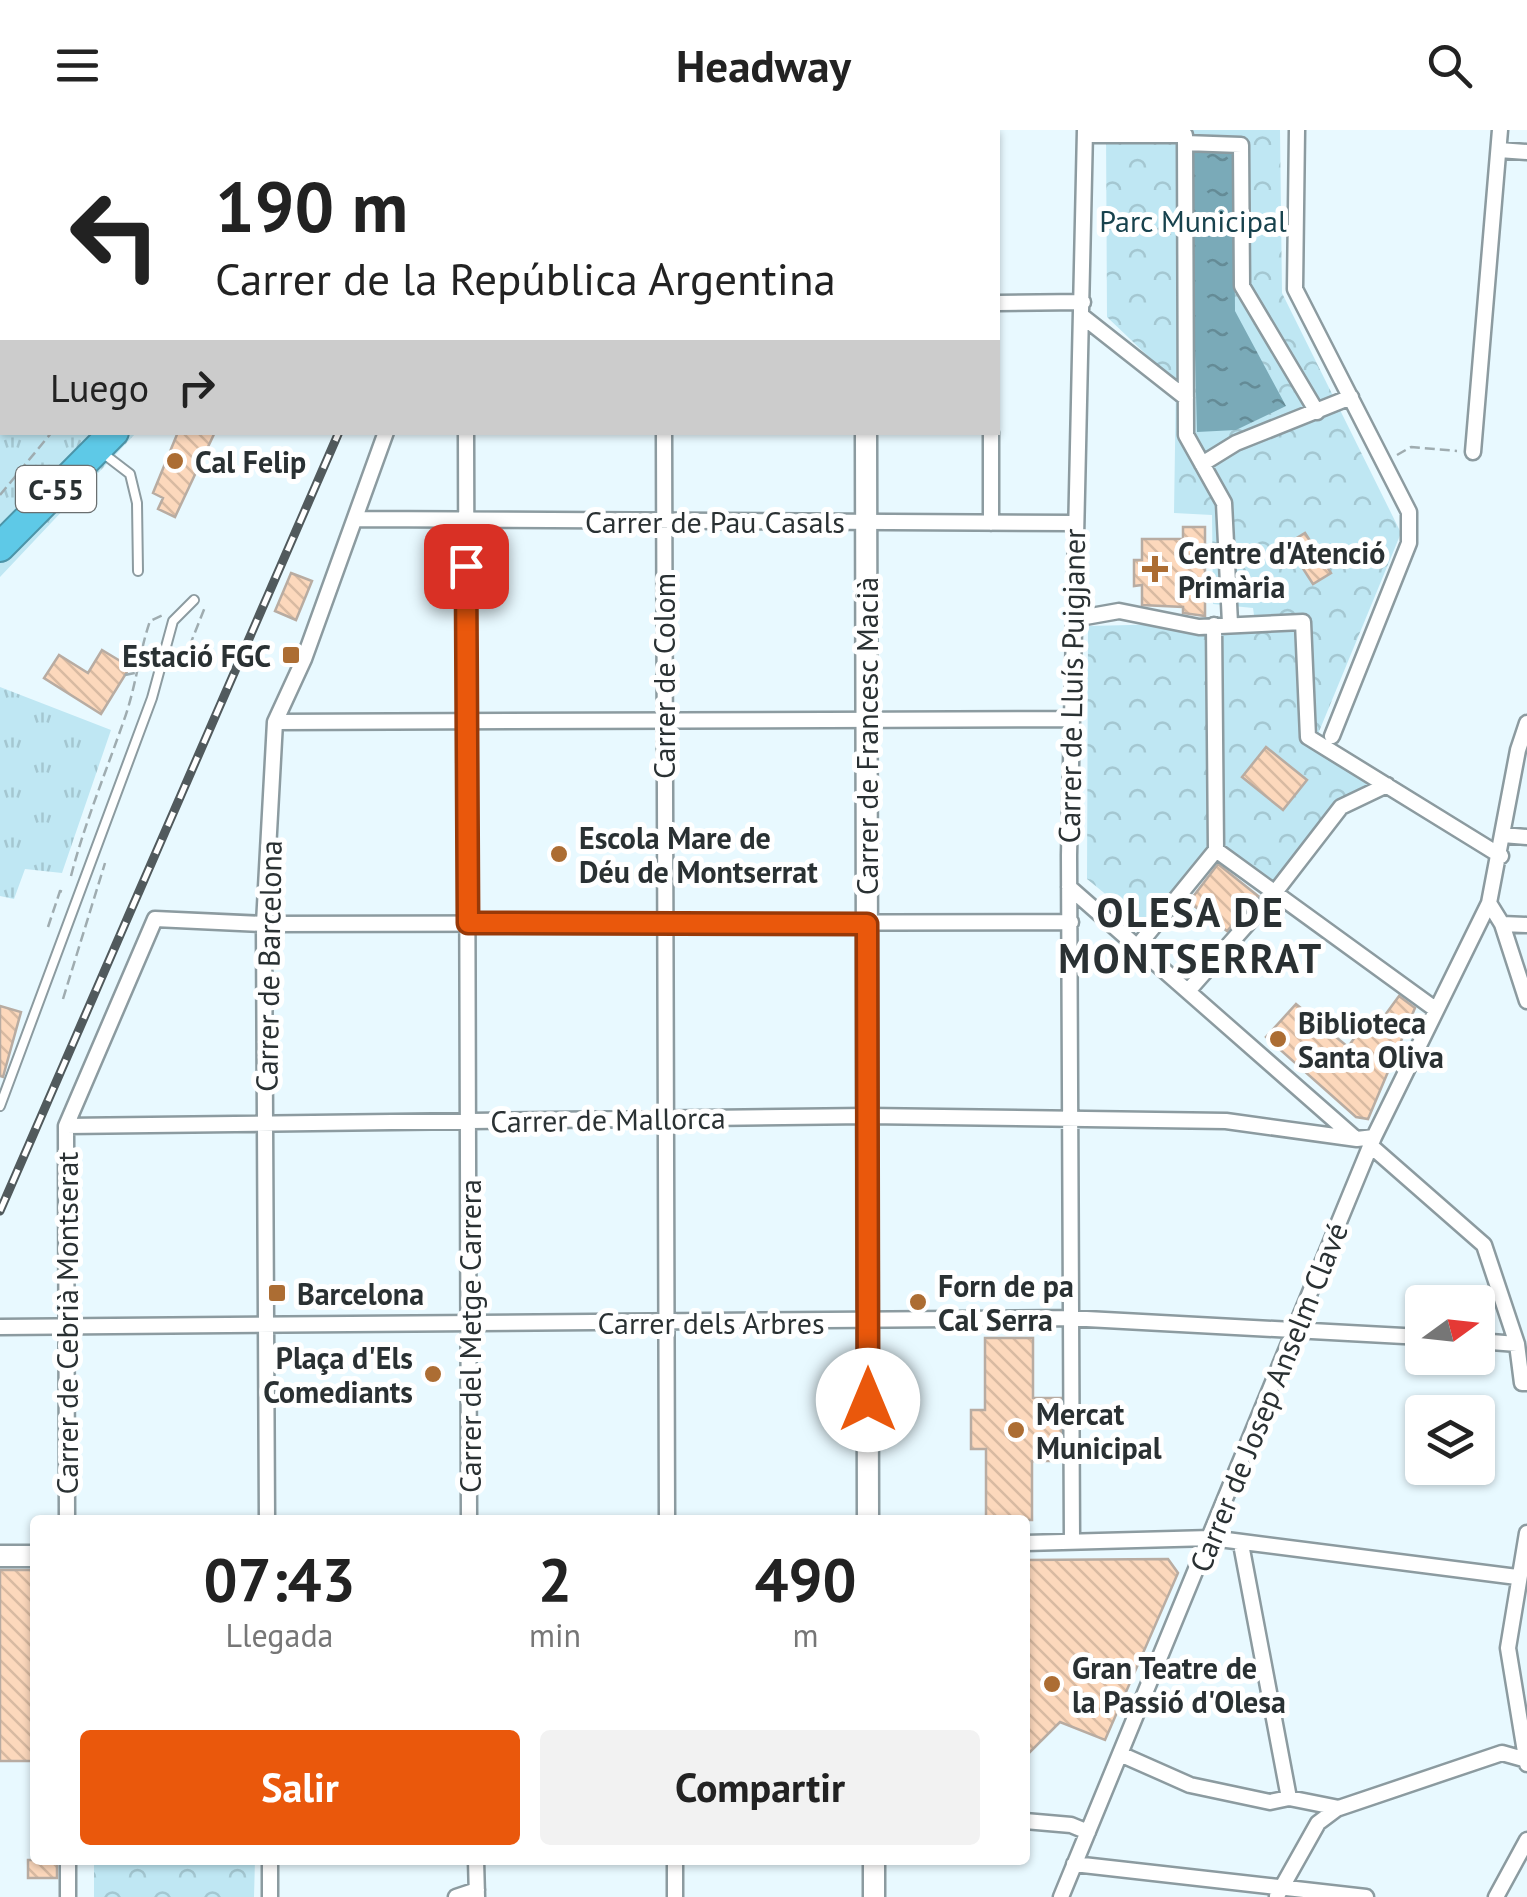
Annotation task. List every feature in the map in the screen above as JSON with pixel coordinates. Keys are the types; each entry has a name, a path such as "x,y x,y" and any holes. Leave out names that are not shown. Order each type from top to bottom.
{"highway":[{"name":"C-55","path":"0,547 105,441"}],"street":[{"path":"1297,130 1295,289 1409,512 1409,543 1332,736"},
{"path":"1473,452 1500,130"},
{"path":"1085,132 1185,135 1186,436 1224,503 1230,623"},
{"name":"Carrer de Lluís Puigjaner","path":"1072,1542 1069,887 1085,132"},
{"path":"1185,144 1241,145 1242,286 1317,412"},
{"path":"1499,150 1527,152"},
{"path":"1000,302 1082,309 1186,398"},
{"path":"1202,464 1236,444 1351,398"},
{"name":"Carrer de Barcelona","path":"267,1515 264,924 276,722 357,519 385,435"},
{"name":"Carrer del Metge Carrera","path":"466,435 470,1515"},
{"name":"Carrer de Colom","path":"664,435 662,721 668,1515"},
{"name":"Carrer de Francesc Macià","path":"866,435 868,1515"},
{"path":"991,435 991,523"},
{"name":"Carrer de Pau Casals","path":"357,519 1074,523"},
{"path":"1074,619 1119,612 1178,626 1303,622 1308,737 1501,856"},
{"path":"1138,947 1216,850 1214,625"},
{"path":"276,722 1072,719"},
{"name":"Carrer de Josep Anselm Clavé","path":"1061,1897 1298,1328 1367,1141 1488,903 1527,723"},
{"path":"1188,992 1273,895 1341,807 1387,785"},
{"path":"1502,835 1527,836"},
{"path":"1216,850 1435,1009"},
{"path":"1069,887 1484,1245 1519,1334 1522,1383 1527,1383"},
{"path":"1488,903 1502,924 1523,978 1527,1002"},
{"path":"66,1126 155,919 264,924 1071,922"},
{"path":"1502,924 1527,925"},
{"name":"Carrer de Mallorca","path":"66,1126 866,1116 1068,1118 1226,1120 1367,1141"},
{"name":"Carrer de Cebrià Montserat","path":"66,1126 70,1324 66,1515"},
{"name":"Carrer dels Arbres","path":"0,1327 1068,1318 1405,1336"},
{"path":"1278,1893 1318,1823 1339,1808 1502,1752 1527,1761 1508,1648 1527,1533"},
{"path":"1030,1543 1210,1538 1517,1577"},
{"path":"1240,1544 1289,1798"},
{"path":"0,1556 30,1556"},
{"path":"1120,1754 1190,1785 1270,1802 1289,1798 1339,1808"},
{"path":"1030,1821 1088,1832"},
{"path":"1496,1897 1527,1840"},
{"path":"1074,1864 1278,1893 1366,1897"},
{"path":"68,1865 68,1897"},
{"path":"270,1865 270,1897"},
{"path":"456,1897 477,1893 476,1865"},
{"path":"674,1865 674,1897"},
{"path":"874,1865 874,1897"}],"lane":[{"path":"105,441 130,474 138,503 138,572"},
{"path":"0,1106 152,698 173,621 194,600"}],"path":[{"path":"0,495 50,435"},
{"path":"1394,457 1410,447 1451,451"},
{"path":"72,875 137,673 150,620 175,608 181,594 206,604 182,666 168,665"},
{"path":"125,675 137,673"},
{"path":"63,999 109,848"},
{"path":"48,928 60,891"},
{"path":"51,939 66,894"}],"green space":[{"name":"Parc Municipal","path":"1106,130 1280,130 1282,293 1401,533 1318,734 1389,779 1345,803 1274,883 1222,843 1152,932 1087,879 1088,626 1255,622 1253,608 1213,604 1212,515 1174,513 1176,383 1107,317"},
{"path":"0,435 134,435 0,577"},
{"path":"0,687 111,730 62,873 25,869 14,899 0,896"},
{"path":"94,1865 255,1865 254,1897 94,1897"}],"water":[{"path":"1194,150 1234,153 1235,311 1286,406 1236,430 1197,432 1191,199"}],"building":[{"path":"177,435 214,435 175,517 158,509 163,498 153,493"},
{"path":"1183,527 1205,527 1205,616 1183,613 1183,607 1142,605 1142,585 1134,586 1134,560 1142,560 1142,539 1183,539"},
{"path":"1305,533 1331,573 1313,584 1287,544"},
{"path":"291,573 312,581 296,620 275,611"},
{"path":"102,650 130,667 101,714 44,678 59,655 88,673"},
{"path":"1266,747 1307,780 1283,810 1242,777"},
{"path":"1218,864 1258,896 1227,931 1189,902"},
{"path":"1399,996 1415,1008 1368,1119 1356,1117 1266,1037 1296,1004 1348,1047 1370,1016 1380,1022"},
{"path":"0,1006 21,1012 3,1077 0,1076"},
{"name":"Mercat Municipal","path":"985,1338 1033,1338 1033,1398 1061,1398 1061,1461 1032,1461 1032,1520 1030,1515 986,1515 986,1449 971,1449 971,1410 985,1410"},
{"path":"1168,1559 1178,1573 1105,1740 1060,1722 1030,1752 1030,1560"},
{"path":"0,1570 30,1570 30,1761 0,1761"},
{"path":"28,1860 30,1865 57,1865 57,1878 28,1878"}],"railway":[{"path":"0,1211 338,435"}],"place":[{"name":"Cal Felip","path":"175,461"},
{"name":"Centre d'Atenció Primària","path":"1155,569"},
{"name":"Estació FGC","path":"291,655"},
{"name":"Escola Mare de Déu de Montserrat","path":"559,854"},
{"name":"Biblioteca Santa Oliva","path":"1278,1039"},
{"name":"Barcelona","path":"277,1293"},
{"name":"Forn de pa Cal Serra","path":"918,1302"},
{"name":"Plaça d'Els Comediants","path":"433,1374"},
{"name":"Mercat Municipal","path":"1016,1430"},
{"name":"Gran Teatre de la Passió d'Olesa","path":"1052,1684"}],"district":[{"name":"OLESA DE MONTSERRAT","path":"1191,935"}],"route":[{"path":"466,566 468,923 867,924 868,1400"}]}
